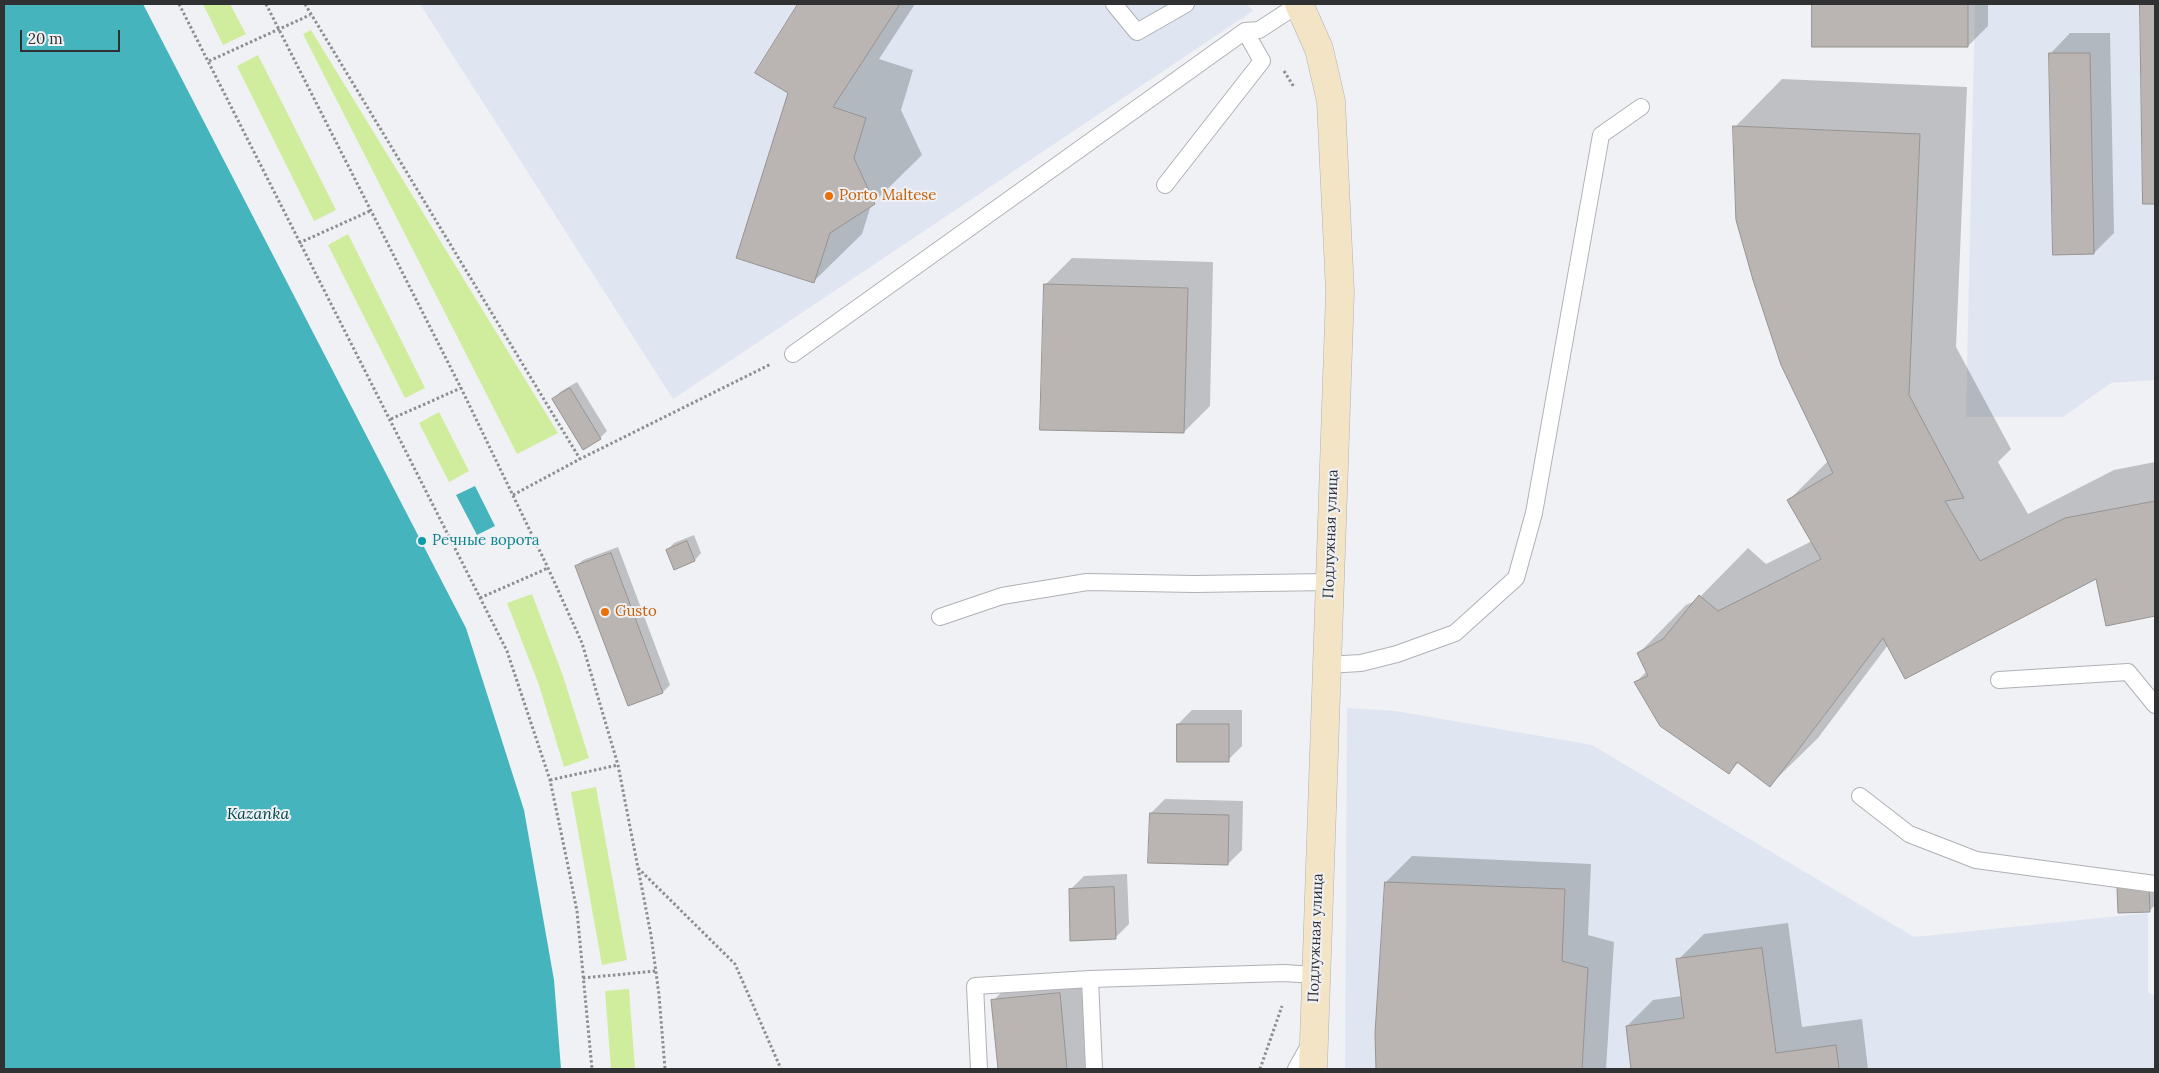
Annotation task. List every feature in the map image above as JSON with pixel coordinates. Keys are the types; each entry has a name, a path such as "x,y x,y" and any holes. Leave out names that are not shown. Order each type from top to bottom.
{"street":[{"name":"Подлужная улица","path":"1299,4 1320,49 1332,110 1340,292 1313,1069"}],"lane":[{"path":"1114,4 1137,32 1186,4"},
{"path":"793,354 1252,31 1299,4"},
{"path":"1165,185 1262,61 1252,31"},
{"path":"1326,665 1361,663 1397,654 1455,633 1516,578 1534,513 1601,135 1641,107"},
{"path":"940,617 1002,596 1087,582 1194,584 1329,582"},
{"path":"1999,680 2128,672 2155,705"},
{"path":"1860,796 1909,834 1976,860 2155,884"},
{"path":"980,1069 975,986 1090,979 1284,973 1315,975"},
{"path":"1090,979 1094,1069"},
{"path":"1296,1069 1313,1038"}],"path":[{"path":"179,4 507,651 550,780 577,911 592,1069"},
{"path":"266,4 461,388 582,643 618,765 656,971 665,1069"},
{"path":"305,4 580,460"},
{"path":"209,61 310,15"},
{"path":"1252,31 1296,90"},
{"path":"299,243 370,211"},
{"path":"513,495 793,354"},
{"path":"391,419 461,388"},
{"path":"480,598 548,568"},
{"path":"550,780 618,765"},
{"path":"638,868 736,964 781,1069"},
{"path":"583,978 656,971"},
{"path":"1260,1069 1282,1006 1284,973"}],"shaded area":[{"path":"420,4 1247,4 1253,11 673,399"},
{"path":"1975,4 2155,4 2155,380 2111,383 2063,417 1966,417"},
{"path":"1347,708 1396,711 1592,745 1914,937 2148,913 2148,992 2155,996 2155,1069 1345,1069"}],"green space":[{"path":"203,4 230,4 246,34 223,45"},
{"path":"311,30 558,433 517,454 303,34"},
{"path":"258,55 336,210 314,221 237,66"},
{"path":"348,234 425,388 405,398 328,245"},
{"path":"439,412 469,471 449,482 419,423"},
{"path":"532,594 563,676 589,758 564,767 539,685 507,603"},
{"path":"596,787 627,960 602,965 571,792"},
{"path":"629,989 635,1069 611,1069 605,991"}],"water":[{"name":"Kazanka","path":"4,4 143,4 466,628 524,810 554,980 561,1069 4,1069"},
{"path":"475,486 495,526 477,535 456,495"}],"building":[{"path":"798,4 900,4 833,107 866,118 854,158 875,204 830,233 814,283 736,258 788,93 755,73"},
{"path":"1812,4 1968,4 1968,47 1812,47"},
{"path":"2140,4 2155,4 2155,204 2143,204"},
{"path":"2049,53 2090,53 2094,254 2053,255"},
{"path":"1733,126 1920,134 1909,395 1964,498 1945,501 1980,561 2065,518 2155,501 2155,616 2106,626 2096,579 1905,679 1883,638 1770,787 1737,762 1729,774 1660,726 1634,682 1648,676 1637,653 1663,639 1699,595 1718,611 1821,559 1787,500 1833,473 1781,365 1753,280 1736,220"},
{"path":"1044,284 1188,288 1184,433 1040,430"},
{"path":"570,388 601,439 583,450 552,399"},
{"path":"687,541 695,561 674,570 666,550"},
{"path":"611,553 663,693 628,706 575,566"},
{"path":"1177,724 1229,724 1229,762 1177,762"},
{"path":"1150,813 1229,815 1228,865 1148,863"},
{"path":"1385,882 1565,889 1562,961 1588,968 1582,1069 1376,1069 1375,1034"},
{"path":"1114,887 1116,939 1070,941 1069,889"},
{"path":"2149,887 2150,912 2118,913 2117,888"},
{"path":"1762,948 1776,1053 1836,1045 1839,1069 1631,1069 1626,1026 1684,1018 1676,959"},
{"path":"1060,993 1067,1069 998,1069 991,1000"}],"place":[{"name":"Porto Maltese","path":"829,196"},
{"name":"Речные ворота","path":"422,541"},
{"name":"Gusto","path":"605,612"}]}
